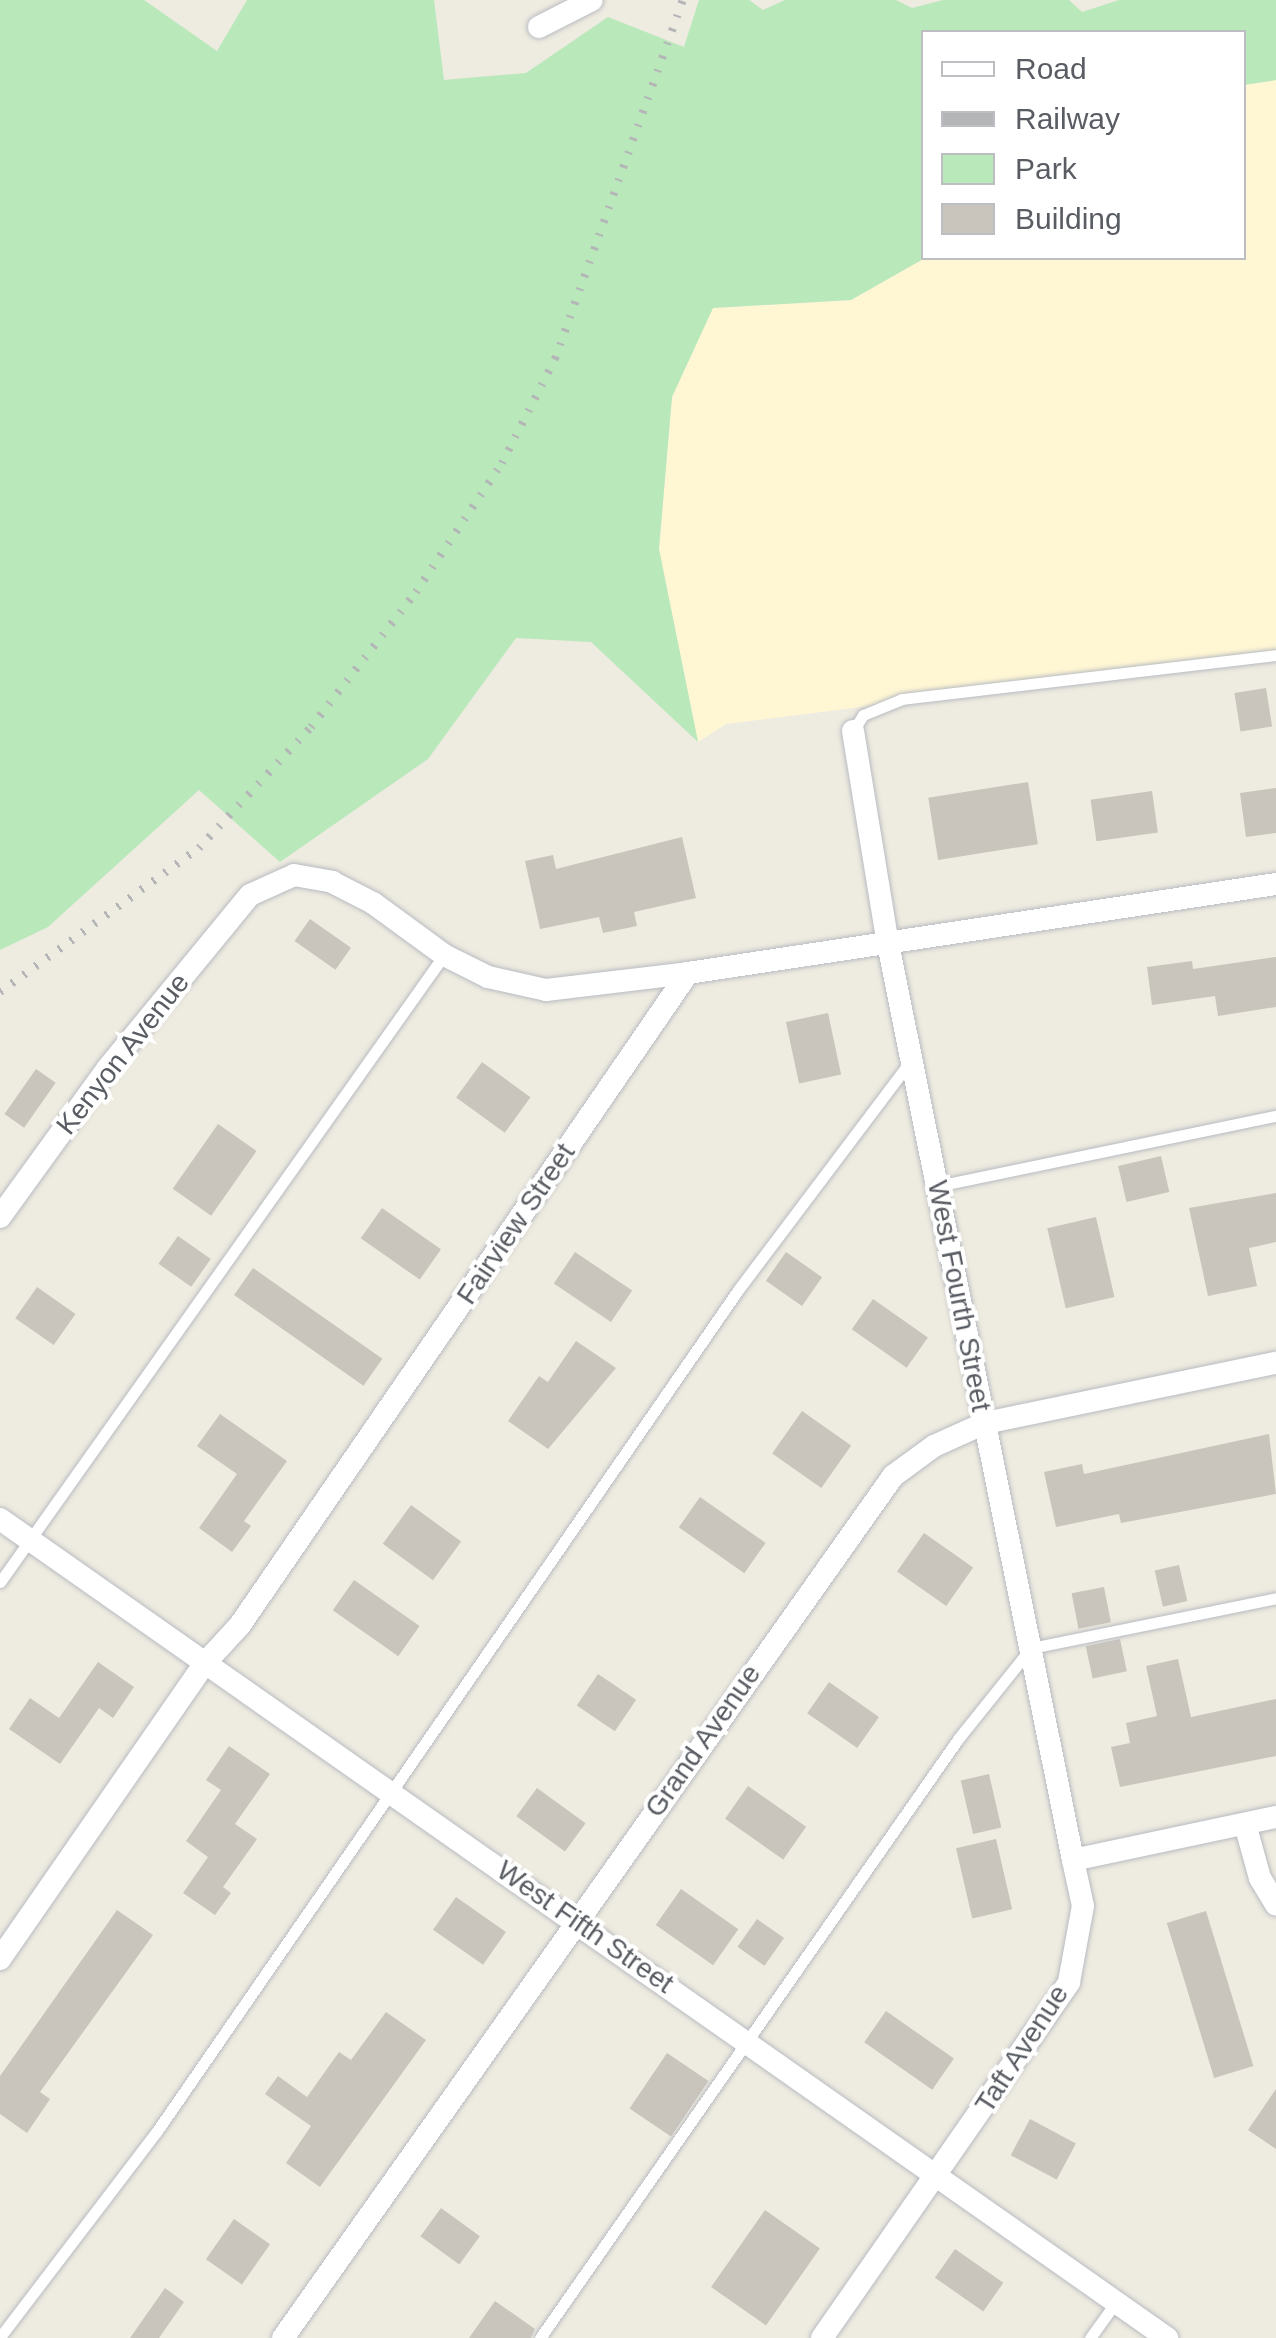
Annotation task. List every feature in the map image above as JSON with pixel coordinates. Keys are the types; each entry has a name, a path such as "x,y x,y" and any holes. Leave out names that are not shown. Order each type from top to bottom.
{"street":[{"path":"539,27 592,0"},
{"name":"West Fourth Street","path":"852,731 887,939 1073,1860"},
{"name":"Kenyon Avenue","path":"0,1217 107,1070 250,895 294,876 332,882 373,902 444,955"},
{"path":"444,955 488,977 546,990 688,973 887,939 1276,884"},
{"name":"Fairview Street","path":"0,1959 206,1662 240,1624 688,973"},
{"name":"Grand Avenue","path":"283,2338 893,1476 934,1446 985,1423 1276,1363"},
{"name":"West Fifth Street","path":"0,1519 1168,2338"},
{"path":"1073,1860 1276,1818"},
{"path":"1245,1824 1260,1878 1276,1905"},
{"name":"Taft Avenue","path":"822,2338 1069,1982 1083,1906 1073,1860"}],"lane":[{"path":"852,731 863,715 902,699 1276,655"},
{"path":"0,1582 444,955"},
{"path":"0,2337 168,2116 738,1290 912,1059"},
{"path":"937,1186 1276,1116"},
{"path":"540,2338 958,1740 1031,1648 1276,1598"},
{"path":"1090,2338 1116,2302"}],"shaded area":[{"path":"1276,80 1276,655 726,724 698,742 659,549 672,397 713,308 851,300 921,260 1246,260 1246,85"}],"green space":[{"path":"0,0 144,0 217,51 247,0 434,0 444,80 526,73 608,17 684,47 699,0 749,0 763,10 785,0 896,0 912,8 943,0 1069,0 1082,12 1119,0 1276,0 1276,80 1246,85 1246,30 921,30 921,260 851,300 713,308 672,397 659,549 698,742 591,642 516,638 428,759 280,862 199,790 48,927 0,950"}],"building":[{"path":"1266,688 1272,727 1240,732 1234,693"},
{"path":"1028,782 1038,844 938,860 928,798"},
{"path":"1276,788 1276,833 1246,837 1240,793"},
{"path":"1152,791 1158,833 1096,841 1091,800"},
{"path":"682,837 696,898 634,912 637,926 603,933 599,917 540,929 525,861 553,855 556,869"},
{"path":"310,919 351,948 335,970 295,941"},
{"path":"1276,957 1276,1007 1218,1016 1215,996 1152,1005 1147,967 1192,961 1193,969"},
{"path":"828,1013 841,1075 799,1084 786,1022"},
{"path":"482,1062 531,1097 505,1133 456,1098"},
{"path":"36,1069 56,1083 24,1128 4,1114"},
{"path":"218,1124 257,1151 211,1216 173,1189"},
{"path":"1161,1156 1169,1192 1126,1202 1118,1166"},
{"path":"1276,1193 1276,1242 1249,1248 1257,1286 1208,1296 1189,1208"},
{"path":"382,1208 441,1249 420,1280 361,1238"},
{"path":"1096,1217 1114,1297 1066,1308 1047,1228"},
{"path":"178,1236 211,1259 191,1287 158,1264"},
{"path":"575,1252 632,1291 611,1322 554,1284"},
{"path":"786,1252 822,1277 802,1306 766,1281"},
{"path":"253,1268 382,1359 363,1386 234,1295"},
{"path":"37,1287 76,1314 54,1345 15,1318"},
{"path":"873,1299 928,1337 907,1368 852,1329"},
{"path":"576,1341 616,1368 548,1449 508,1421 539,1376 548,1382"},
{"path":"802,1411 851,1445 821,1488 772,1454"},
{"path":"220,1414 287,1461 244,1521 251,1526 232,1552 199,1528 237,1474 197,1446"},
{"path":"1269,1434 1276,1494 1121,1523 1119,1514 1056,1527 1044,1472 1082,1464 1084,1474"},
{"path":"700,1497 766,1543 744,1573 679,1527"},
{"path":"411,1505 461,1541 433,1580 383,1544"},
{"path":"924,1533 973,1567 946,1606 897,1572"},
{"path":"1179,1565 1187,1601 1163,1607 1155,1571"},
{"path":"354,1580 420,1626 398,1656 333,1610"},
{"path":"1104,1587 1111,1622 1078,1629 1072,1593"},
{"path":"1120,1639 1127,1671 1093,1679 1086,1646"},
{"path":"1178,1659 1191,1717 1276,1699 1276,1756 1120,1787 1111,1747 1130,1743 1126,1723 1157,1716 1146,1666"},
{"path":"98,1662 134,1687 113,1718 99,1708 60,1764 9,1729 30,1698 59,1718"},
{"path":"598,1674 636,1700 615,1731 577,1706"},
{"path":"829,1682 879,1717 857,1748 807,1713"},
{"path":"229,1746 270,1774 235,1824 257,1839 223,1887 231,1893 215,1915 183,1893 208,1857 186,1841 221,1790 206,1780"},
{"path":"989,1774 1001,1828 973,1834 961,1781"},
{"path":"748,1786 806,1827 783,1859 725,1819"},
{"path":"537,1788 586,1823 565,1852 516,1816"},
{"path":"996,1839 1012,1909 972,1918 956,1848"},
{"path":"681,1889 738,1929 713,1965 656,1925"},
{"path":"456,1897 506,1932 483,1965 433,1930"},
{"path":"117,1910 153,1935 40,2092 50,2099 27,2133 0,2114 0,2076"},
{"path":"1206,1911 1253,2066 1214,2078 1167,1923"},
{"path":"757,1919 784,1938 765,1966 737,1947"},
{"path":"886,2011 954,2059 932,2090 864,2042"},
{"path":"386,2012 426,2040 320,2187 286,2163 311,2126 265,2094 278,2076 307,2097 339,2052 351,2060"},
{"path":"667,2053 708,2081 671,2137 630,2109"},
{"path":"1276,2089 1276,2149 1248,2130"},
{"path":"1030,2119 1076,2143 1057,2180 1011,2155"},
{"path":"441,2208 480,2236 459,2265 420,2236"},
{"path":"765,2210 820,2248 766,2325 711,2287"},
{"path":"234,2219 270,2244 242,2284 206,2259"},
{"path":"955,2249 1003,2283 983,2312 935,2278"},
{"path":"165,2288 184,2302 159,2338 130,2338"},
{"path":"495,2301 535,2329 531,2338 469,2338"}],"railway":[{"path":"0,992 199,848 311,727 416,592 502,463 555,359 683,0"}]}
